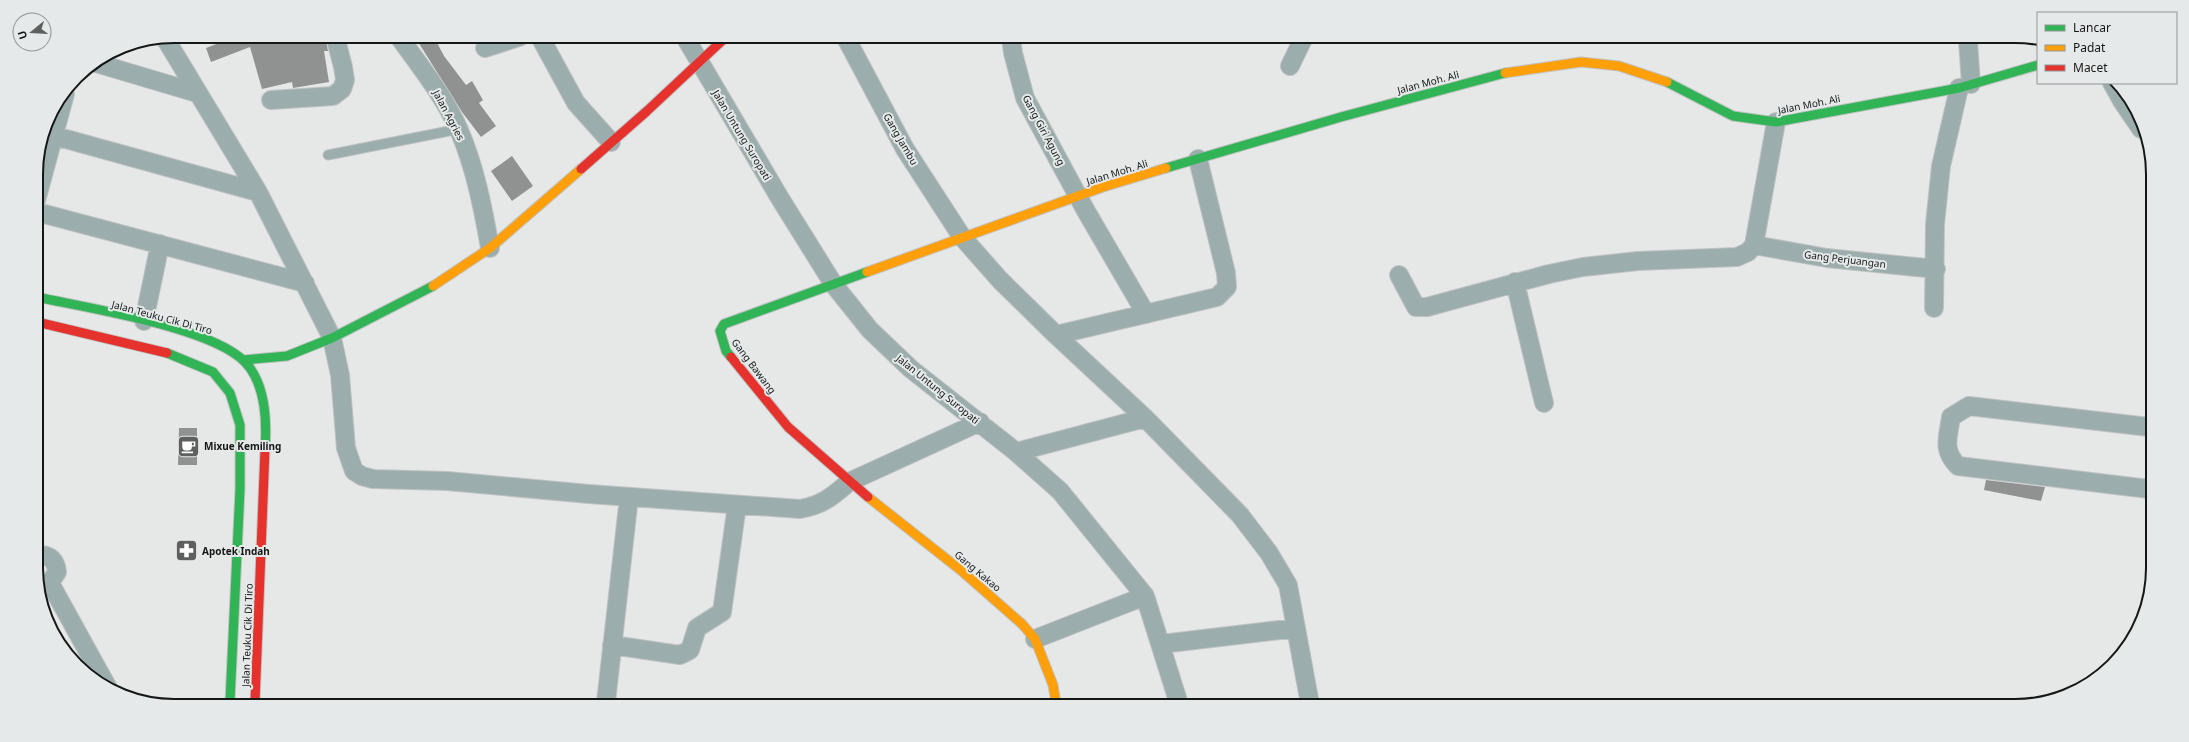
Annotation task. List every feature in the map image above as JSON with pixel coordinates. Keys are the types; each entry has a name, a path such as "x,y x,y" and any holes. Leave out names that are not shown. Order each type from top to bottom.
{"street":[{"path":"168,43 258,192 332,338 340,375 346,448 354,471 362,476 373,479 447,481 629,497 800,509 816,506 832,496 849,482 980,422"},
{"path":"271,100 333,96 342,89 345,80 337,43"},
{"name":"Jalan Agries","path":"403,43 431,81 459,129 471,164 490,248"},
{"path":"484,48 500,43"},
{"path":"543,43 576,103 612,142"},
{"name":"Jalan Untung Suropati","path":"688,43 834,285 870,330 911,369 980,422 1060,491 1146,596 1178,699"},
{"path":"244,360 288,356 332,338 422,292 490,248 612,142 700,63 720,43"},
{"name":"Gang Jambu","path":"849,43 905,149 962,236 1000,280 1056,336 1145,418 1240,514 1269,552 1288,585 1309,699"},
{"name":"Gang Giri Agung","path":"1012,43 1025,98 1146,314"},
{"path":"1290,66 1301,43"},
{"path":"1934,308 1936,269 1935,224 1941,166 1965,86 1968,43"},
{"name":"Jalan Moh. Ali","path":"834,285 962,236 1079,196 1198,159 1495,74 1582,62 1619,66 1663,80 1733,116 1776,122 1965,86 2037,66"},
{"path":"102,65 197,93"},
{"path":"2118,94 2130,112"},
{"path":"43,176 61,108"},
{"path":"1399,275 1416,307 1427,307 1515,282 1583,267 1638,261 1726,259 1748,252 1754,245 1776,122"},
{"path":"54,136 258,192"},
{"path":"1056,336 1217,296 1227,287 1226,273 1198,159"},
{"path":"43,214 305,283"},
{"path":"144,321 160,244"},
{"name":"Gang Perjuangan","path":"1754,245 1827,258 1936,269"},
{"path":"1515,282 1544,403"},
{"name":"Gang Bawang","path":"834,285 736,318 724,324 720,331 726,351 788,427 849,482"},
{"name":"Jalan Teuku Cik Di Tiro","path":"43,298 144,321 212,341 244,360 253,373 264,401 266,436 255,699"},
{"name":"Jalan Teuku Cik Di Tiro","path":"43,323 165,352 213,372 230,393 240,425 240,482 230,699"},
{"path":"278,366 288,356"},
{"path":"260,388 269,377"},
{"path":"2146,427 1969,406 1951,417 1947,449 1950,458 1958,466 2146,489"},
{"path":"1016,452 1145,418"},
{"name":"Gang Kakao","path":"849,482 963,572 1022,624 1035,639 1053,685 1055,699"},
{"path":"606,699 629,497"},
{"path":"612,645 680,654 690,650 698,628 722,612 737,505"},
{"path":"43,555 47,555 53,559 57,572 44,584"},
{"path":"45,585 101,676"},
{"path":"1035,639 1146,596"},
{"path":"1161,644 1296,628"},
{"path":"232,641 235,649 245,653 256,649 258,641"},
{"path":"231,699 233,696 243,691 252,696 254,699"}],"lane":[{"path":"328,155 459,129"}],"building":[{"path":"219,43 326,43 328,51 324,51 329,82 293,88 292,82 262,89 250,47 211,62 206,48"},
{"path":"419,43 437,43 444,56 466,85 472,81 483,100 479,103 496,126 481,137 462,112"},
{"path":"512,156 533,186 512,201 491,171"},
{"name":"Mixue Kemiling","path":"179,428 197,428 197,465 178,465"},
{"path":"1986,480 2045,487 2041,501 1984,490"},
{"name":"Apotek Indah","path":"194,541 195,559 177,560 177,542"}],"traffic: fast":[{"path":"1667,82 1733,116 1776,122 1959,88 2037,65"},
{"path":"1166,168 1341,117 1505,73"},
{"path":"731,357 726,351 720,331 724,324 867,272"},
{"path":"244,360 287,356 332,338 433,286"},
{"path":"43,298 147,320 205,339 228,350 245,362 257,381 264,403 266,427 265,449"},
{"path":"167,353 213,372 230,393 240,425 240,489 230,699"}],"traffic: slow":[{"path":"1505,73 1581,62 1619,66 1667,82"},
{"path":"867,272 1103,187 1166,168"},
{"path":"433,286 490,248 581,169"},
{"path":"868,497 963,572 1022,624 1035,639 1053,685 1055,699"}],"traffic: jam":[{"path":"581,169 647,111 720,43"},
{"path":"43,323 167,353"},
{"path":"731,357 788,427 868,497"},
{"path":"255,699 265,449"}],"place":[{"name":"Mixue Kemiling","path":"188,446"},
{"name":"Apotek Indah","path":"186,551"}]}
